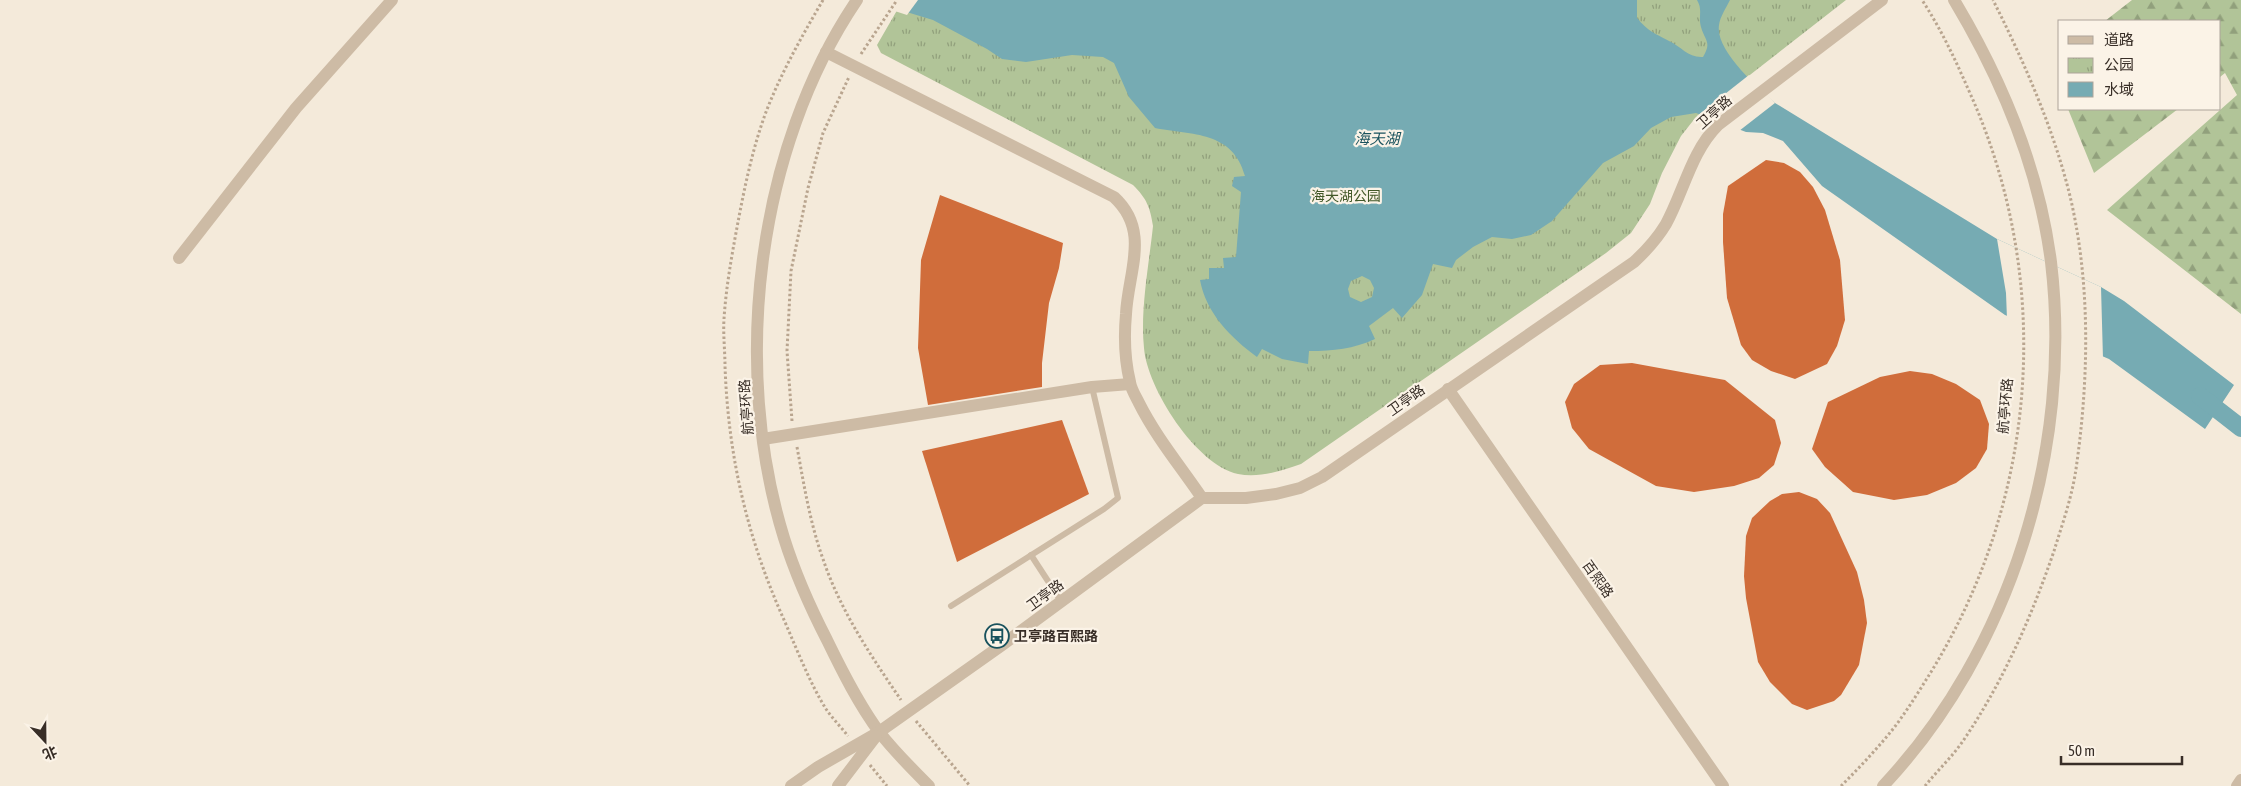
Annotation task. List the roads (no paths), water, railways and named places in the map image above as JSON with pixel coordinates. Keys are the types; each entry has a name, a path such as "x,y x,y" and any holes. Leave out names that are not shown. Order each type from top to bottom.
{"street":[{"path":"179,258 296,108 392,0"},
{"name":"卫亭路","path":"838,786 859,750 879,732 1002,646 1202,498 1246,498 1276,494 1300,488 1322,477 1634,262 1649,248 1667,222 1700,146 1718,125 1882,0"},
{"path":"1883,786 1940,716 1974,659 2008,591 2030,520 2050,424 2054,343 2050,261 2035,185 2000,85 1954,0"},
{"name":"航亭环路","path":"854,3 826,52 804,102 784,155 769,214 760,280 758,390 763,439 784,537 797,573 835,656 879,732 929,786"},
{"path":"826,52 1114,196 1123,205 1131,218 1135,246 1126,313 1126,342 1130,384 1144,414 1202,498"},
{"path":"763,439 1092,387 1130,384"},
{"name":"百熙路","path":"1448,390 1723,786"},
{"name":"卫亭路","path":"791,786 818,767 859,750"},
{"path":"2237,786 2241,780"}],"lane":[{"path":"951,606 1104,509 1118,498 1092,387"},
{"path":"1031,555 1061,601"}],"water":[{"name":"海天湖","path":"867,0 1637,0 1637,18 1645,26 1689,54 1703,57 1706,52 1707,42 1701,27 1700,7 1697,0 1730,0 1719,25 1724,46 1739,68 1775,103 1997,239 2101,287 2124,301 2234,385 2205,429 2109,359 2005,315 1822,186 1783,141 1763,133 1746,132 1696,113 1671,117 1651,128 1634,146 1603,163 1552,221 1531,235 1512,239 1492,237 1473,247 1456,260 1452,268 1433,264 1422,295 1402,318 1393,308 1369,326 1375,339 1343,349 1309,351 1308,364 1282,359 1262,349 1257,357 1238,342 1221,324 1208,303 1200,280 1209,279 1209,268 1224,268 1223,258 1236,257 1241,192 1232,186 1234,177 1245,176 1239,161 1231,150 1221,143 1197,134 1155,128 1129,97 1114,63 1103,57 1072,55 1026,62 1002,59 933,20","holes":["1362,276 1370,280 1374,288 1372,297 1361,302 1350,297 1348,289 1351,281"]}],"waterway":[{"path":"2200,396 2241,428"}],"place":[{"name":"卫亭路百熙路","path":"997,636"}],"park label":[{"name":"海天湖公园","path":"1346,196"}]}
